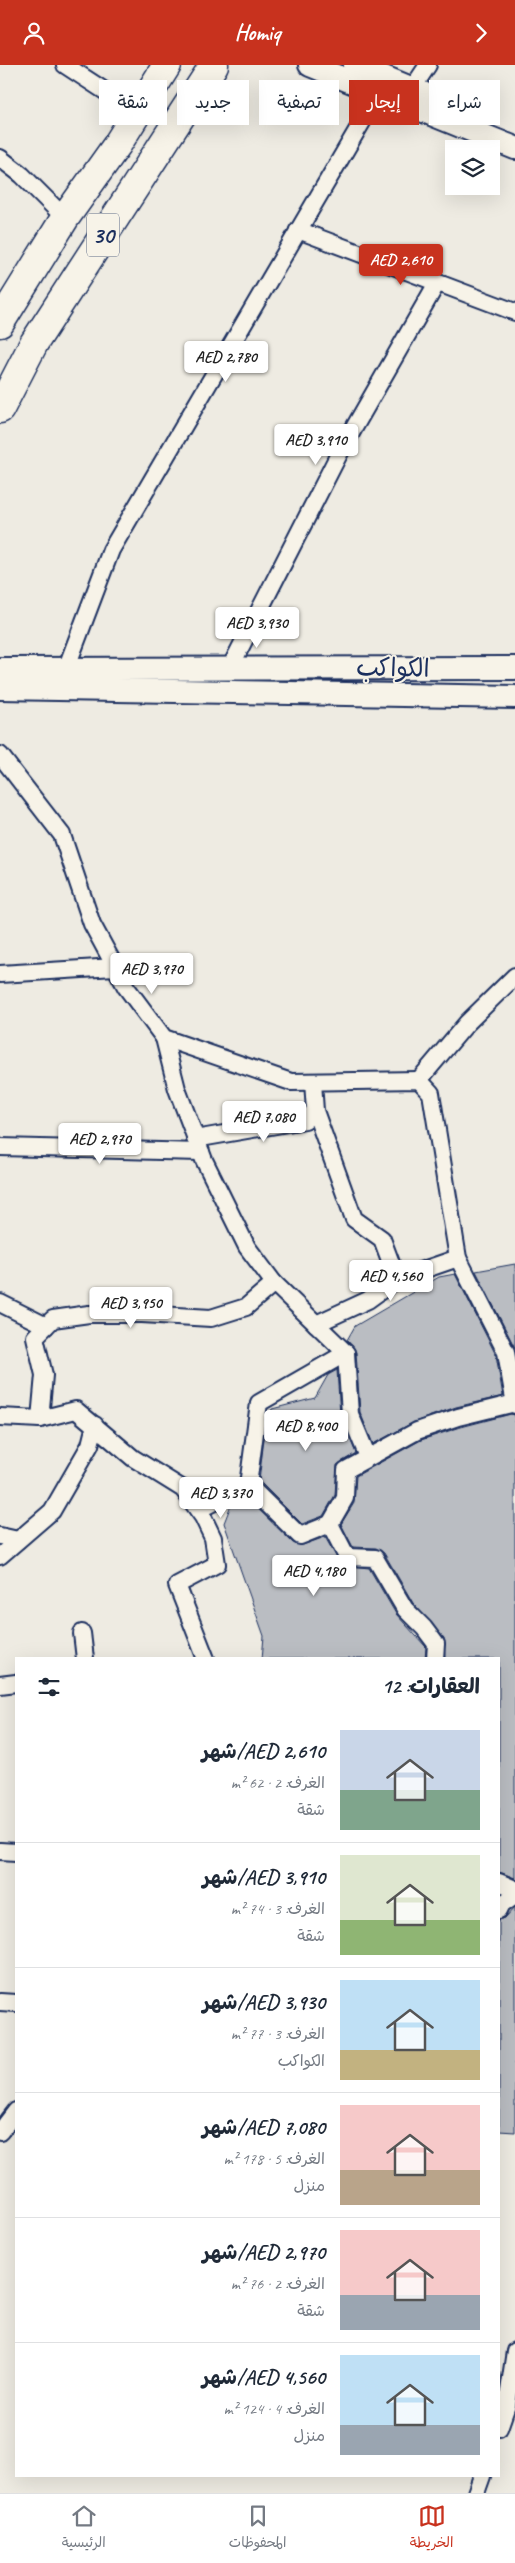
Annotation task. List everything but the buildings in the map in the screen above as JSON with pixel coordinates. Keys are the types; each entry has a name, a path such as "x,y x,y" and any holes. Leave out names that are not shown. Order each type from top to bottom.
{"highway":[{"name":"30","path":"157,80 167,65"},
{"name":"30","path":"0,409 34,343 214,65"},
{"name":"30","path":"0,323 65,218 129,125"}],"street":[{"path":"65,65 99,87"},
{"path":"310,65 349,81"},
{"path":"356,65 391,80"},
{"path":"418,80 428,65"},
{"path":"419,92 515,132"},
{"path":"419,109 515,148"},
{"path":"66,669 111,550 361,125"},
{"path":"0,158 22,175 65,218"},
{"path":"298,230 515,312"},
{"path":"230,668 339,454 437,283"},
{"name":"الكواكب","path":"0,669 515,667"},
{"name":"الكواكب","path":"0,688 515,697"},
{"path":"0,755 62,835 92,924 126,987 164,1038 177,1089 198,1145 247,1247 274,1283 346,1353 350,1414 368,1457"},
{"path":"0,974 115,967"},
{"path":"419,1080 467,1023 515,976"},
{"path":"164,1038 291,1082 419,1080 431,1093 458,1258 506,1352 515,1404 458,1417 417,1431 346,1470 345,1498 330,1524 300,1536 248,1485"},
{"path":"313,1082 315,1111 354,1219 382,1239 397,1279"},
{"path":"0,1147 198,1145 305,1120 315,1111"},
{"path":"316,1324 368,1300 397,1279 458,1258"},
{"path":"40,1419 44,1375 35,1337 53,1319 89,1315 142,1314 211,1318 246,1307 274,1283"},
{"path":"0,1303 46,1326"},
{"path":"248,1485 259,1403 346,1353"},
{"path":"0,1417 40,1419 76,1411 133,1458 183,1489 198,1510 213,1538 217,1564 177,1585 205,1657"},
{"path":"0,1556 52,1511 90,1445 94,1425"},
{"path":"198,1510 248,1485"},
{"path":"330,1524 347,1557 375,1558 405,1609 424,1628 436,1645 436,1657"},
{"path":"0,1536 18,1540"},
{"path":"82,1633 85,1657"},
{"path":"0,1685 15,1683"},
{"path":"0,1851 15,1852"},
{"path":"500,1882 515,1889"},
{"path":"500,1908 502,1904 515,1895"},
{"path":"0,2002 15,2003"},
{"path":"0,2133 15,2112"},
{"path":"500,2425 507,2405 515,2351"},
{"path":"476,2493 482,2477"}]}
